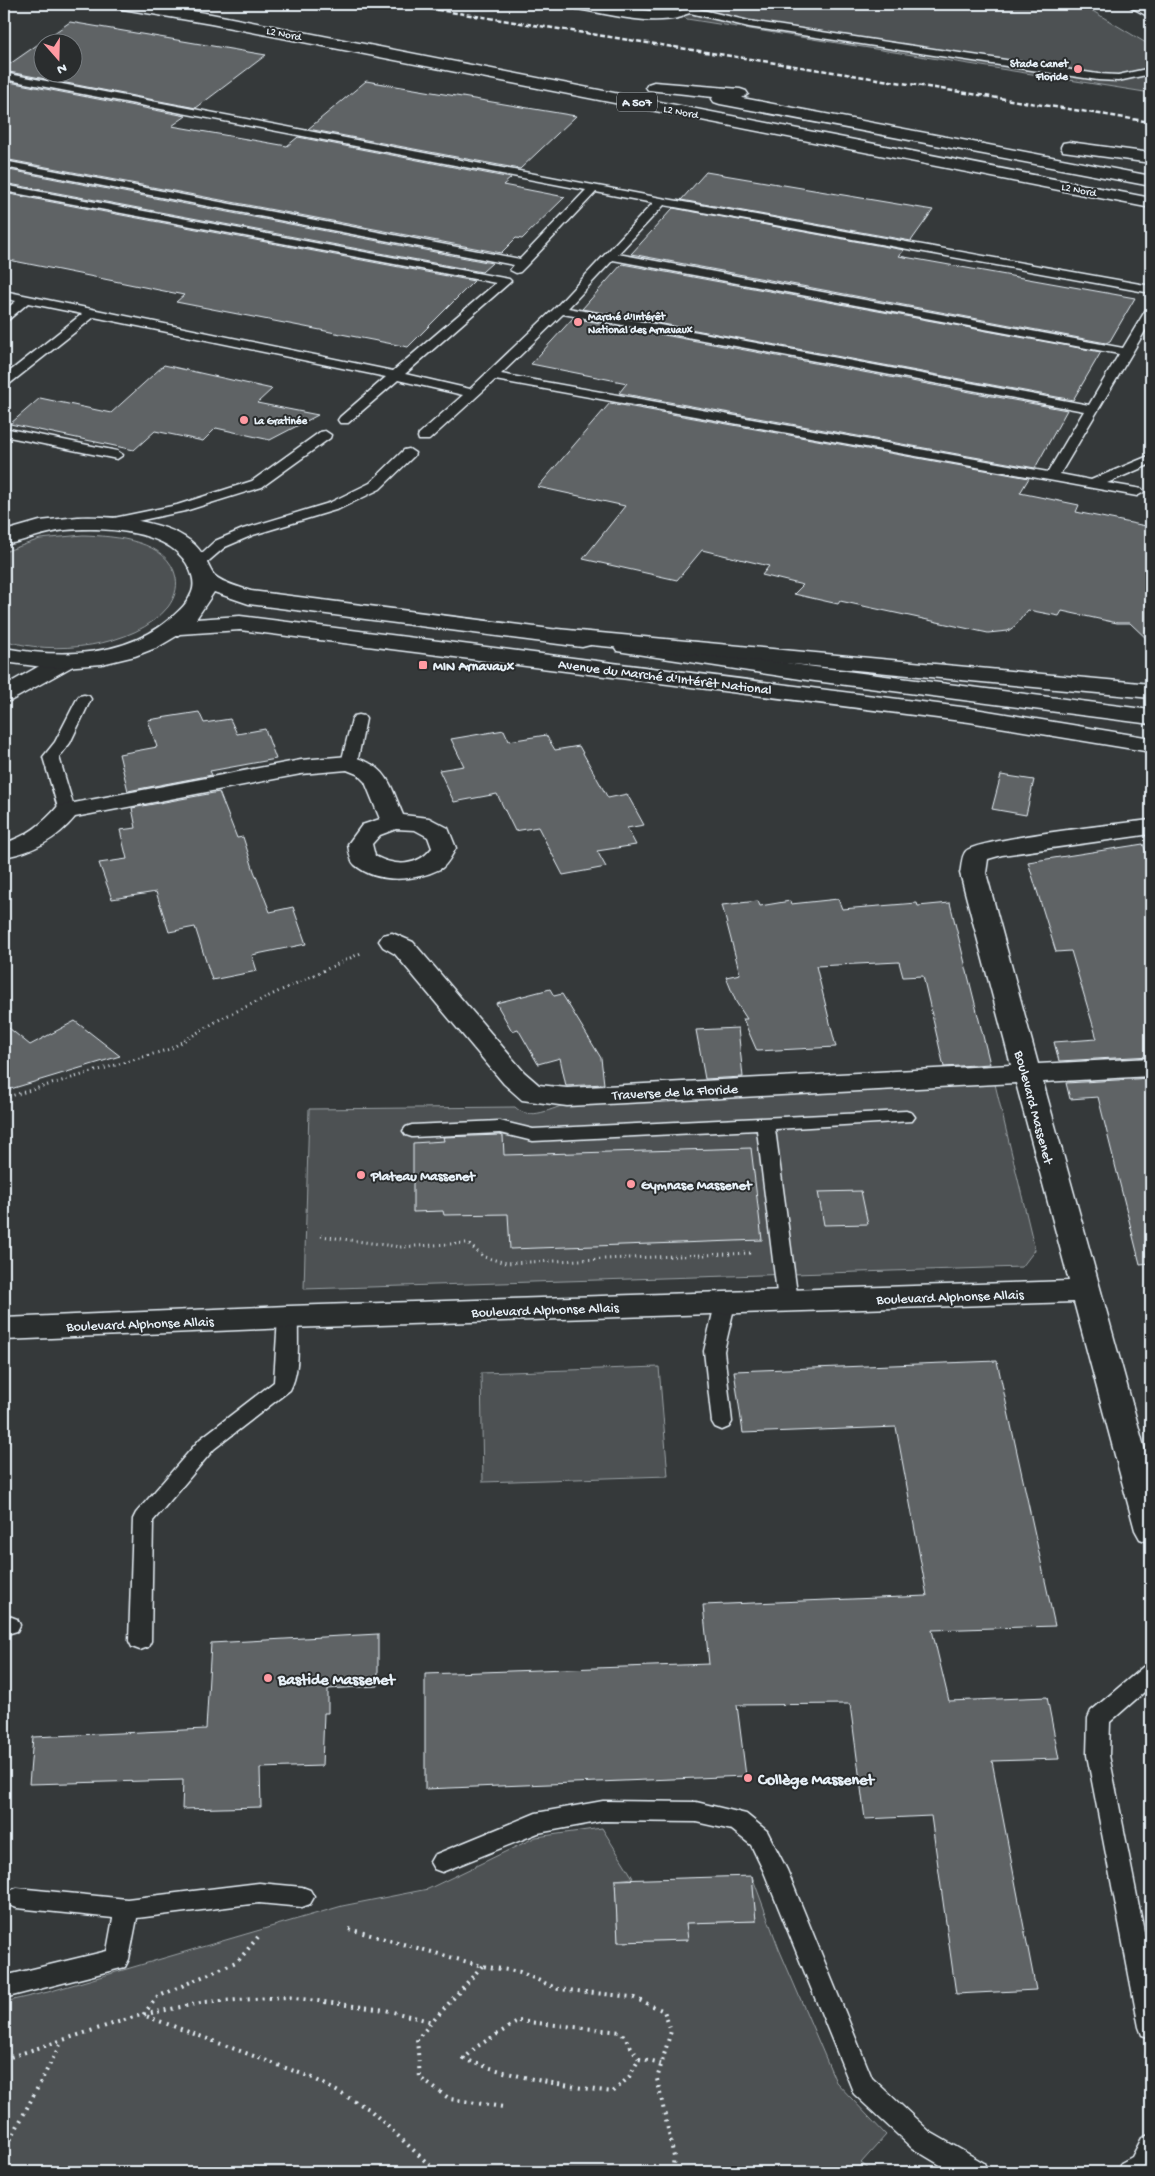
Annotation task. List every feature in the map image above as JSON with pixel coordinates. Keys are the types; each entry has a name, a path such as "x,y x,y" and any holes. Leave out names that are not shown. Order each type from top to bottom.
{"main road":[{"name":"L2 Nord","path":"123,4 220,21 1151,203"},
{"name":"L2 Nord","path":"211,4 278,16"},
{"path":"577,4 651,16 686,9"},
{"path":"1136,4 1151,13"},
{"name":"L2 Nord","path":"635,84 1151,181"},
{"path":"654,87 739,94 962,132 1028,141"},
{"path":"1057,145 1151,158"},
{"name":"Avenue du Marché d'Intérêt National","path":"4,539 48,526 110,523 139,528 165,536 185,548 202,571 226,590 268,600 557,636 807,673 1151,717"},
{"path":"4,655 23,660 65,661 107,656 146,644 177,627 199,603 202,571"},
{"name":"Avenue du Marché d'Intérêt National","path":"177,627 240,623 426,645 969,715 1151,745"},
{"path":"557,636 1151,691"},
{"path":"4,695 65,661"},
{"path":"4,850 33,840 57,825 67,811 301,767 349,763 365,769 376,779 394,822"},
{"name":"Boulevard Massenet","path":"1151,828 999,848 976,855 973,873 1151,1530"},
{"name":"Traverse de la Floride","path":"392,941 404,948 514,1078 532,1093 568,1096 1151,1067"},
{"name":"Boulevard Alphonse Allais","path":"4,1328 1086,1291"}],"lane":[{"path":"686,9 749,24 1098,77 1118,78 1151,71"},
{"path":"4,76 661,201 1151,289"},
{"path":"4,164 522,263"},
{"path":"4,188 505,281"},
{"path":"344,420 505,281 594,188"},
{"path":"424,437 492,376 560,310 661,201"},
{"path":"610,256 1126,352"},
{"path":"4,295 395,375 471,393"},
{"path":"4,317 26,299"},
{"path":"560,310 1092,409"},
{"path":"1052,476 1151,311"},
{"path":"4,382 91,313"},
{"path":"492,376 1138,492"},
{"path":"4,432 118,455"},
{"path":"110,523 180,508 257,484 326,435"},
{"path":"202,571 220,544 248,532 334,506 375,486 409,452"},
{"path":"1092,484 1151,459"},
{"path":"67,811 51,757 62,743 84,700"},
{"path":"349,763 359,719"},
{"path":"412,1131 500,1127 533,1135 906,1117"},
{"path":"765,1124 788,1301"},
{"path":"722,1422 714,1351 725,1304"},
{"path":"140,1641 143,1519 207,1444 283,1385 286,1367 288,1317"},
{"path":"1151,1673 1099,1718 1098,1755 1151,2027"},
{"path":"442,1862 536,1823 603,1811 696,1812 738,1821 759,1838 775,1870 863,2086 921,2140 975,2172"},
{"path":"17,1898 127,1909 259,1893 302,1897"},
{"path":"4,1987 118,1959 127,1909"},
{"path":"1130,2172 1141,2166 1151,2146"}],"path":[{"path":"4,1098 170,1049 222,1018 276,991 392,941"},
{"path":"321,1236 400,1247 467,1243 484,1257 506,1263 782,1252"},
{"path":"349,1928 482,1966 520,1972 558,1989 632,1997 664,2011 671,2031 657,2079 674,2157 672,2172"},
{"path":"143,2015 157,1997 238,1961 258,1937"},
{"path":"482,1966 417,2039 420,2078 450,2099 503,2107"},
{"path":"4,2059 143,2015 205,2002 287,1997 385,2010 433,2022"},
{"path":"143,2015 313,2078 370,2109 437,2172"},
{"path":"639,2059 629,2077 613,2092 574,2087 492,2070 464,2059 476,2047 519,2021 549,2026 621,2032 639,2059 661,2064"},
{"path":"4,2152 62,2040"}],"shaded area":[{"name":"Stade Canet Floride","path":"673,4 1081,4 1151,46 1151,93 687,19 673,11"},
{"path":"83,535 124,539 152,548 163,555 171,565 176,578 175,593 168,607 153,621 135,632 114,640 91,645 45,647 23,645 4,640 4,552 40,539"},
{"path":"994,1080 1035,1250 1022,1267 304,1289 309,1109 515,1107 521,1111 534,1114 570,1103"},
{"path":"659,1367 668,1476 483,1482 481,1373"},
{"path":"602,1828 633,1878 615,1880 618,1942 687,1940 686,1923 756,1921 752,1876 779,1949 836,2082 886,2135 861,2163 873,2172 4,2172 4,2002 48,1992 342,1906 428,1889 536,1837"}],"building":[{"path":"70,22 266,55 196,108 61,82 82,82 82,32 56,32"},
{"path":"32,48 32,76 4,71 4,68"},
{"path":"4,81 186,116 172,126 287,146 298,137 511,178 503,185 565,197 522,239 516,238 501,253 4,159"},
{"path":"366,81 576,116 520,169 308,129"},
{"path":"4,169 492,263 482,272 4,183"},
{"path":"706,172 933,210 911,241 681,200"},
{"path":"4,193 474,281 408,347 176,302 184,295 4,259"},
{"path":"673,208 904,250 899,256 1135,298 1110,341 1106,343 631,254"},
{"path":"622,264 1101,352 1073,400 582,309"},
{"path":"573,318 1067,410 1035,468 619,393 627,383 531,364"},
{"path":"164,365 272,389 257,403 318,415 270,440 216,428 203,441 155,431 134,450 10,424 40,398 111,413"},
{"path":"610,403 1029,478 1020,493 1079,505 1076,512 1151,527 1151,643 1130,623 1117,623 1062,611 1059,616 1028,610 1015,626 1008,631 988,633 840,601 838,604 794,594 803,585 762,575 769,566 702,550 677,580 583,559 625,506 538,487"},
{"path":"199,712 204,723 230,719 237,734 265,729 276,759 210,771 212,775 128,791 119,754 157,747 148,720"},
{"path":"504,730 509,741 546,735 555,750 579,746 608,798 627,794 644,825 627,828 636,845 597,851 606,867 563,875 538,827 515,831 497,794 454,802 439,770 464,766 451,739"},
{"path":"1001,775 1034,780 1026,815 992,809"},
{"path":"219,792 237,838 243,837 270,912 293,907 306,944 252,955 257,971 212,980 195,927 169,932 156,892 112,899 99,863 127,859 120,830 136,828 132,808"},
{"path":"1143,844 1151,865 1151,1056 1059,1061 1054,1042 1097,1039 1071,951 1056,952 1028,862"},
{"path":"838,899 842,909 917,903 918,906 950,903 990,1064 944,1067 923,976 903,977 899,962 816,966 836,1047 757,1051 743,1019 747,1019 736,1002 726,977 740,974 722,905 758,901 760,906 790,901 791,904"},
{"path":"550,989 554,996 562,994 601,1058 604,1084 566,1086 560,1058 538,1064 518,1029 512,1031 496,1003"},
{"path":"75,1021 120,1056 4,1091 4,1024 30,1045"},
{"path":"738,1028 743,1077 705,1079 696,1030"},
{"path":"1151,1078 1151,1263 1140,1264 1098,1097 1070,1099 1066,1083"},
{"name":"Gymnase Massenet","path":"503,1136 504,1155 751,1148 762,1240 510,1249 508,1214 444,1215 443,1211 413,1212 413,1143 444,1141 443,1137"},
{"path":"861,1191 868,1224 824,1225 818,1192"},
{"path":"997,1361 1055,1626 932,1630 949,1701 1047,1697 1059,1759 992,1761 1036,1990 956,1994 931,1816 865,1819 850,1704 737,1705 746,1776 425,1789 425,1674 709,1664 703,1605 927,1596 896,1427 743,1433 734,1371"},
{"path":"378,1634 378,1686 328,1689 328,1713 324,1713 322,1766 260,1768 261,1807 182,1809 183,1780 29,1784 33,1737 206,1729 211,1643"},
{"path":"752,1876 756,1921 686,1923 688,1940 618,1942 615,1880"}],"railway":[{"path":"400,4 1151,122"}],"place":[{"name":"Stade Canet Floride","path":"1078,69"},
{"name":"Marché d'Intérêt National des Arnavaux","path":"578,322"},
{"name":"La Gratinée","path":"244,420"},
{"name":"MIN Arnavaux","path":"423,665"},
{"name":"Plateau Massenet","path":"361,1175"},
{"name":"Gymnase Massenet","path":"631,1184"},
{"name":"Bastide Massenet","path":"268,1678"},
{"name":"Collège Massenet","path":"748,1778"}]}
